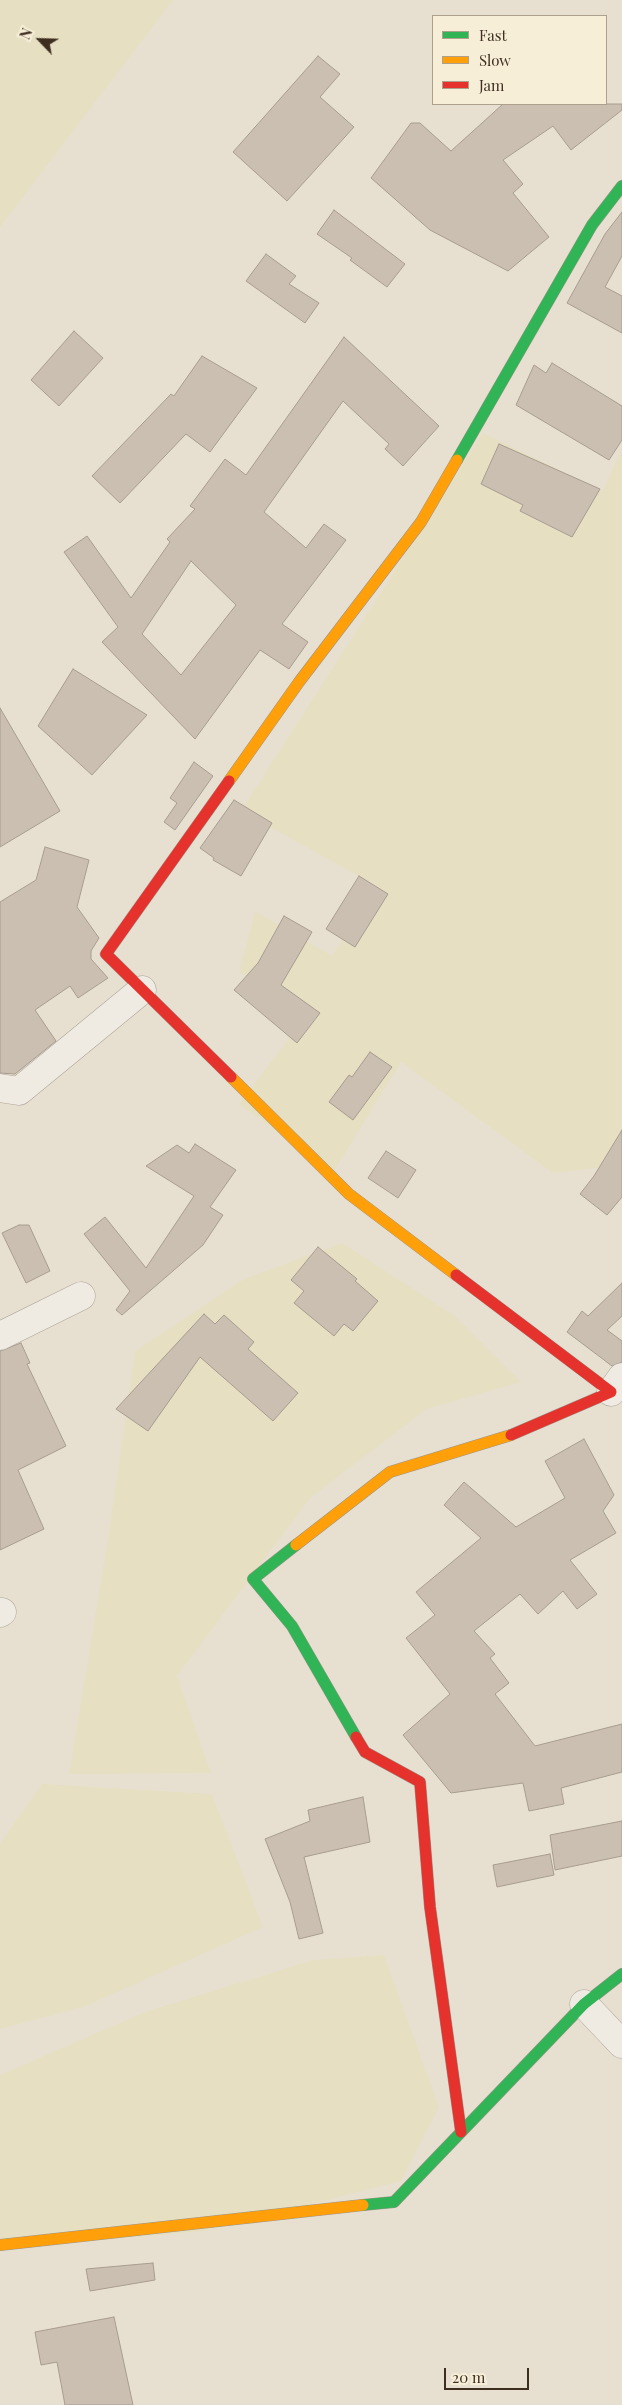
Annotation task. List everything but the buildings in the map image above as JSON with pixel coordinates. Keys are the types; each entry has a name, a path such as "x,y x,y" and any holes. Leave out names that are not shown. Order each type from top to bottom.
{"street":[{"path":"461,2132 430,1907 420,1782 365,1752 292,1626 253,1579 390,1472 508,1436 617,1385 349,1194 106,954 299,682 421,522 592,225 622,186"},
{"path":"0,1088 19,1091 142,990"},
{"path":"0,1336 81,1296"},
{"path":"0,2244 394,2202 584,2004 622,1974"},
{"path":"584,2004 622,2044"}],"shaded area":[{"path":"0,0 173,0 0,227"},
{"path":"483,433 603,491 622,449 622,1165 553,1173 401,1062 334,1171 239,1104 310,1011 239,972 255,911 332,956 377,886 241,811"},
{"path":"342,1243 455,1316 521,1382 427,1409 310,1498 177,1676 211,1773 69,1774 109,1532 135,1351 244,1279"},
{"path":"42,1784 212,1794 263,1927 86,2006 0,2029 0,1843"},
{"path":"384,1955 439,2107 401,2181 206,2231 0,2248 0,2075 145,2012 313,1960"}],"traffic: fast":[{"path":"457,460 592,225 622,186"},
{"path":"296,1545 253,1579 292,1626 356,1737"},
{"path":"363,2205 394,2202 584,2004 622,1974"}],"traffic: slow":[{"path":"229,781 299,682 421,522 457,460"},
{"path":"231,1077 349,1194 456,1275"},
{"path":"296,1545 390,1472 511,1435"},
{"path":"0,2245 363,2205"}],"traffic: jam":[{"path":"229,781 106,954 231,1077"},
{"path":"456,1275 611,1392 511,1435"},
{"path":"356,1737 365,1752 420,1782 430,1907 461,2132"}]}
